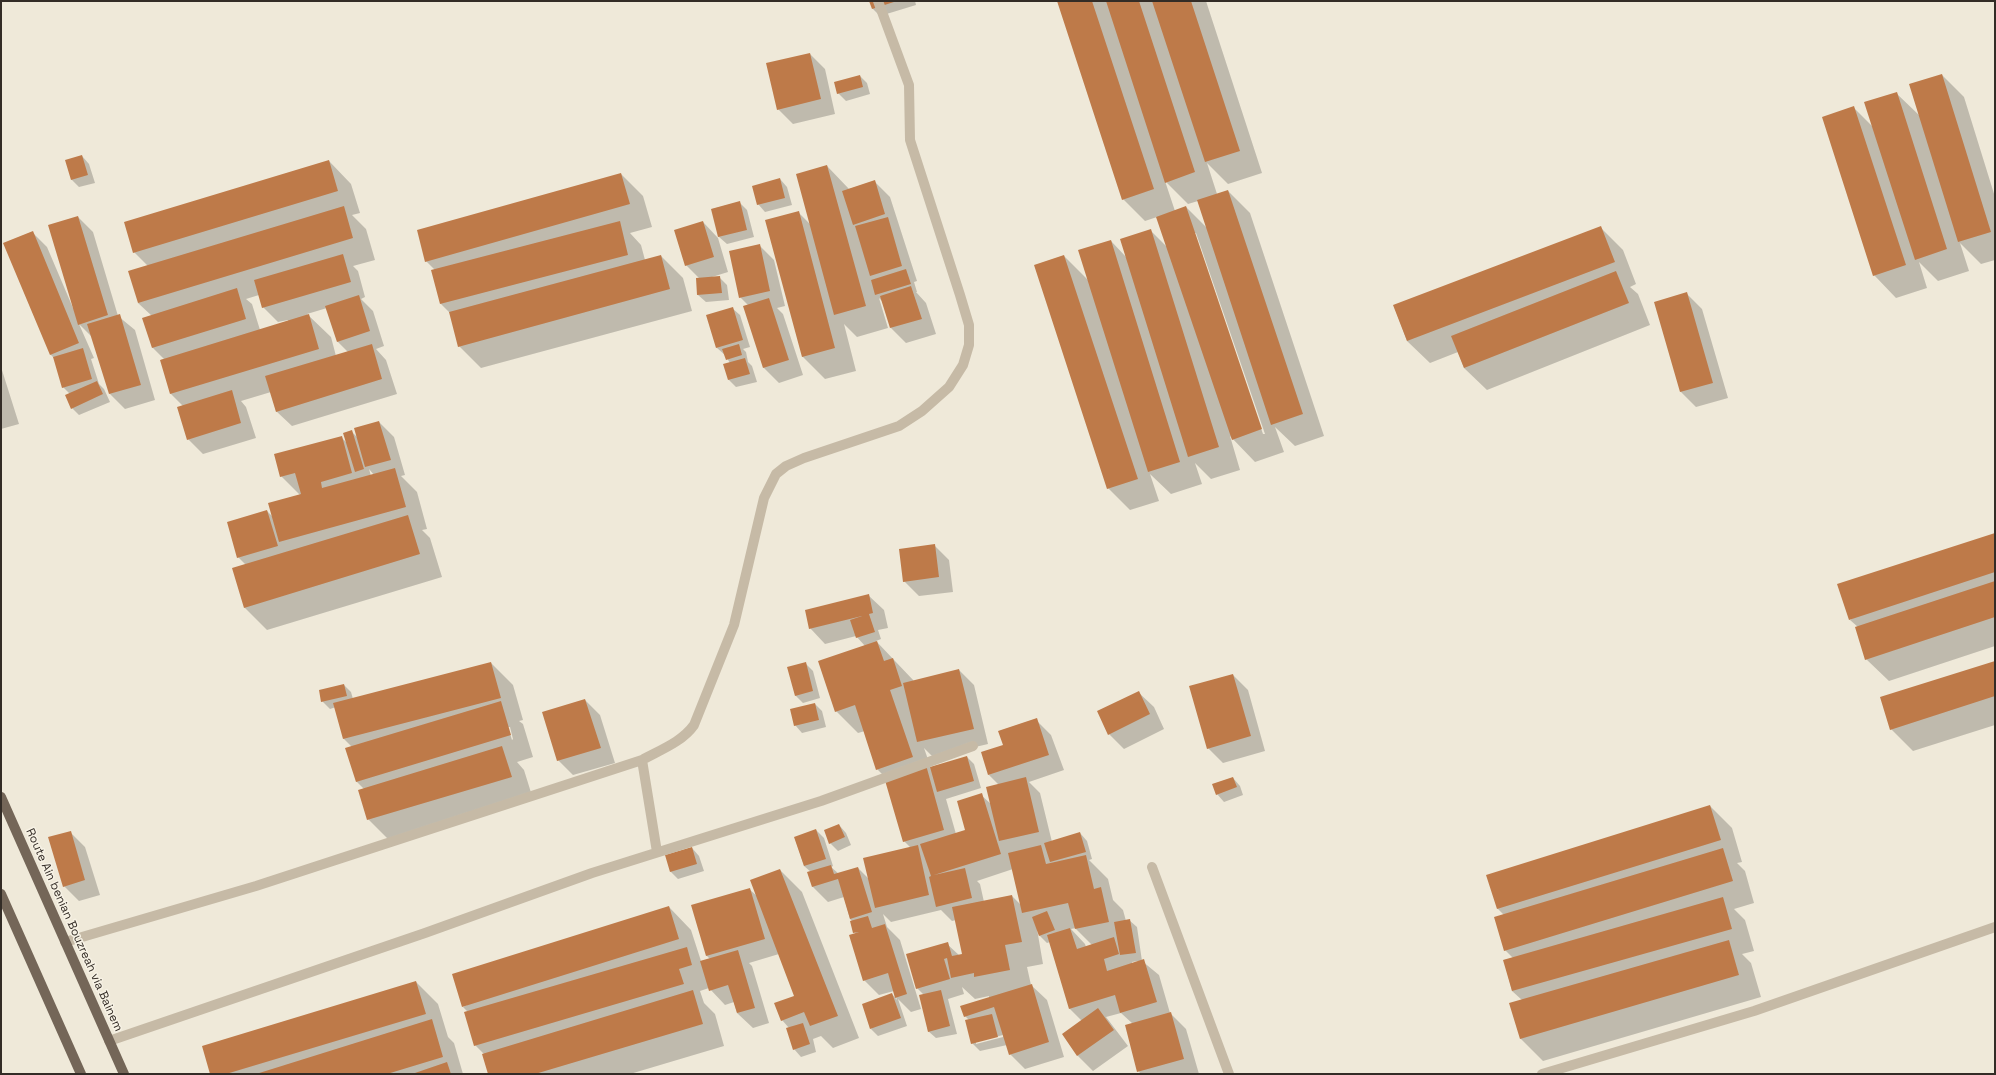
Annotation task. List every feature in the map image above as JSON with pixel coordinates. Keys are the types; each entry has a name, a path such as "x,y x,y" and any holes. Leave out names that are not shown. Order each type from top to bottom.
{"main road":[{"name":"Route Ain benian Bouzreah via Bainem","path":"1,797 124,1074"},
{"path":"1,894 81,1074"}],"street":[{"path":"65,942 264,883 642,760 677,741 689,732 694,725 734,625 764,498 776,474 786,466 804,458 899,426 922,412 950,387 963,365 969,345 969,325 910,140 909,84 878,1"},
{"path":"109,1041 425,933 592,873 821,801 973,746"},
{"path":"642,760 657,852"},
{"path":"1152,867 1229,1074"},
{"path":"1542,1074 1754,1011 1995,927"}],"building":[{"path":"869,1 897,1 872,9"},
{"path":"1057,1 1092,1 1154,189 1122,200"},
{"path":"1106,1 1139,1 1195,172 1165,183"},
{"path":"1152,1 1191,1 1240,151 1205,162"},
{"path":"810,53 821,99 777,110 766,63"},
{"path":"1942,74 1991,232 1958,242 1909,84"},
{"path":"860,75 863,87 837,94 834,82"},
{"path":"1897,92 1947,249 1915,260 1864,102"},
{"path":"1854,106 1906,265 1873,276 1822,117"},
{"path":"82,155 88,175 71,180 65,160"},
{"path":"329,160 338,191 133,253 124,222"},
{"path":"827,165 866,306 834,315 796,174"},
{"path":"621,173 630,204 425,262 417,230"},
{"path":"780,178 785,198 757,205 752,186"},
{"path":"875,180 885,214 853,225 842,191"},
{"path":"1228,190 1303,414 1271,425 1197,200"},
{"path":"740,201 747,230 718,237 711,209"},
{"path":"344,206 353,238 138,303 128,271"},
{"path":"1186,206 1262,429 1232,440 1156,217"},
{"path":"799,211 835,348 802,357 765,220"},
{"path":"78,216 108,315 78,325 48,225"},
{"path":"888,217 902,266 870,276 855,226"},
{"path":"620,221 628,255 440,304 431,270"},
{"path":"703,221 714,257 685,266 674,230"},
{"path":"1601,226 1615,262 1407,341 1393,305"},
{"path":"1151,229 1219,447 1188,457 1120,239"},
{"path":"33,231 79,343 50,355 3,243"},
{"path":"1111,240 1180,462 1148,472 1078,250"},
{"path":"760,244 770,291 739,298 729,251"},
{"path":"343,254 351,282 262,308 254,280"},
{"path":"661,255 670,289 458,347 449,312"},
{"path":"1064,255 1138,479 1107,489 1034,265"},
{"path":"906,269 911,284 875,295 871,280"},
{"path":"1616,271 1629,303 1464,368 1451,336"},
{"path":"720,276 722,293 697,295 696,278"},
{"path":"911,286 922,319 890,328 880,296"},
{"path":"237,288 246,319 152,348 142,318"},
{"path":"1687,292 1713,383 1680,392 1654,302"},
{"path":"359,295 370,331 337,342 325,306"},
{"path":"769,298 789,360 763,368 743,306"},
{"path":"733,307 743,340 716,348 706,315"},
{"path":"120,314 141,385 109,394 87,324"},
{"path":"309,314 319,349 170,394 160,360"},
{"path":"372,344 382,379 276,412 265,376"},
{"path":"739,344 742,355 726,360 722,349"},
{"path":"83,348 92,379 62,388 53,357"},
{"path":"745,358 750,374 728,380 723,364"},
{"path":"97,381 103,394 71,409 65,395"},
{"path":"232,390 241,423 187,440 177,407"},
{"path":"379,421 391,460 365,467 354,428"},
{"path":"352,430 364,469 355,472 343,433"},
{"path":"342,436 352,473 321,482 322,488 395,468 406,507 279,542 268,503 301,494 295,473 280,477 274,454"},
{"path":"267,510 278,546 237,558 227,522"},
{"path":"408,515 420,554 244,608 232,568"},
{"path":"1995,533 1995,572 1849,620 1837,584"},
{"path":"935,544 939,577 903,582 899,549"},
{"path":"1995,581 1995,617 1865,660 1855,627"},
{"path":"869,594 873,613 869,614 875,632 856,638 850,620 862,616 809,629 805,610"},
{"path":"877,641 884,661 893,658 902,686 890,690 913,757 876,770 855,705 835,712 818,661"},
{"path":"1995,661 1995,696 1890,730 1880,697"},
{"path":"491,662 501,698 343,739 333,703"},
{"path":"806,662 813,691 795,696 787,667"},
{"path":"959,669 974,729 917,742 903,683"},
{"path":"1233,674 1251,736 1207,749 1189,686"},
{"path":"344,684 347,696 321,702 319,690"},
{"path":"1139,691 1150,714 1108,735 1097,711"},
{"path":"585,699 601,748 557,761 542,712"},
{"path":"501,701 511,735 356,782 345,748"},
{"path":"815,703 819,720 794,726 790,709"},
{"path":"1037,718 1049,755 988,775 981,752 1003,745 998,731"},
{"path":"502,746 512,777 367,820 358,790"},
{"path":"967,756 974,781 937,792 930,767"},
{"path":"926,765 944,830 903,842 884,777"},
{"path":"1026,777 1039,832 999,841 986,787"},
{"path":"1233,777 1237,787 1216,795 1212,784"},
{"path":"982,793 1001,854 934,875 965,868 972,898 936,907 929,877 931,876 920,844 965,830 957,801"},
{"path":"1710,805 1721,840 1497,909 1486,875"},
{"path":"839,824 845,837 829,844 824,830"},
{"path":"816,829 826,859 804,866 794,837"},
{"path":"71,831 85,880 63,887 48,837"},
{"path":"1080,832 1086,852 1050,862 1044,843"},
{"path":"918,845 929,895 875,908 863,858"},
{"path":"1041,845 1046,864 1086,855 1094,889 1101,887 1109,922 1075,929 1068,903 1022,913 1008,853"},
{"path":"692,847 697,864 670,872 665,855"},
{"path":"1723,848 1733,881 1504,951 1494,917"},
{"path":"831,865 834,874 858,867 872,912 850,919 838,879 812,887 807,872"},
{"path":"780,869 838,1016 810,1026 804,1012 781,1021 774,1003 794,996 750,880"},
{"path":"750,888 765,939 706,956 691,905"},
{"path":"1012,895 1022,942 1005,945 1010,970 974,977 974,973 951,978 947,958 944,959 950,979 916,989 906,954 948,942 952,956 962,954 952,907"},
{"path":"1723,897 1732,929 1512,991 1503,960"},
{"path":"669,906 679,939 462,1007 452,974"},
{"path":"1047,911 1055,930 1039,936 1032,917"},
{"path":"868,916 872,928 885,924 907,994 895,998 888,973 863,981 849,935 859,932 853,933 850,921"},
{"path":"1130,919 1136,953 1120,955 1114,922"},
{"path":"1070,928 1077,949 1114,937 1119,954 1104,959 1107,971 1144,959 1157,1002 1120,1013 1115,995 1069,1009 1047,935"},
{"path":"1729,940 1739,975 1520,1039 1509,1003"},
{"path":"687,947 692,965 679,969 684,984 474,1046 464,1012"},
{"path":"738,950 755,1008 737,1013 728,985 709,991 700,961"},
{"path":"416,981 426,1014 226,1074 210,1074 202,1046"},
{"path":"1032,984 1049,1042 1009,1055 994,1007 964,1017 960,1006"},
{"path":"693,990 703,1024 535,1074 488,1074 482,1054"},
{"path":"941,990 950,1026 928,1032 919,995"},
{"path":"892,993 901,1018 870,1029 862,1004"},
{"path":"1098,1008 1114,1030 1077,1056 1062,1034"},
{"path":"1171,1012 1184,1059 1137,1072 1125,1025"},
{"path":"992,1014 998,1037 971,1044 965,1020"},
{"path":"432,1019 443,1057 387,1074 256,1074"},
{"path":"803,1023 810,1044 793,1050 786,1028"},
{"path":"447,1062 451,1074 412,1074"}]}
